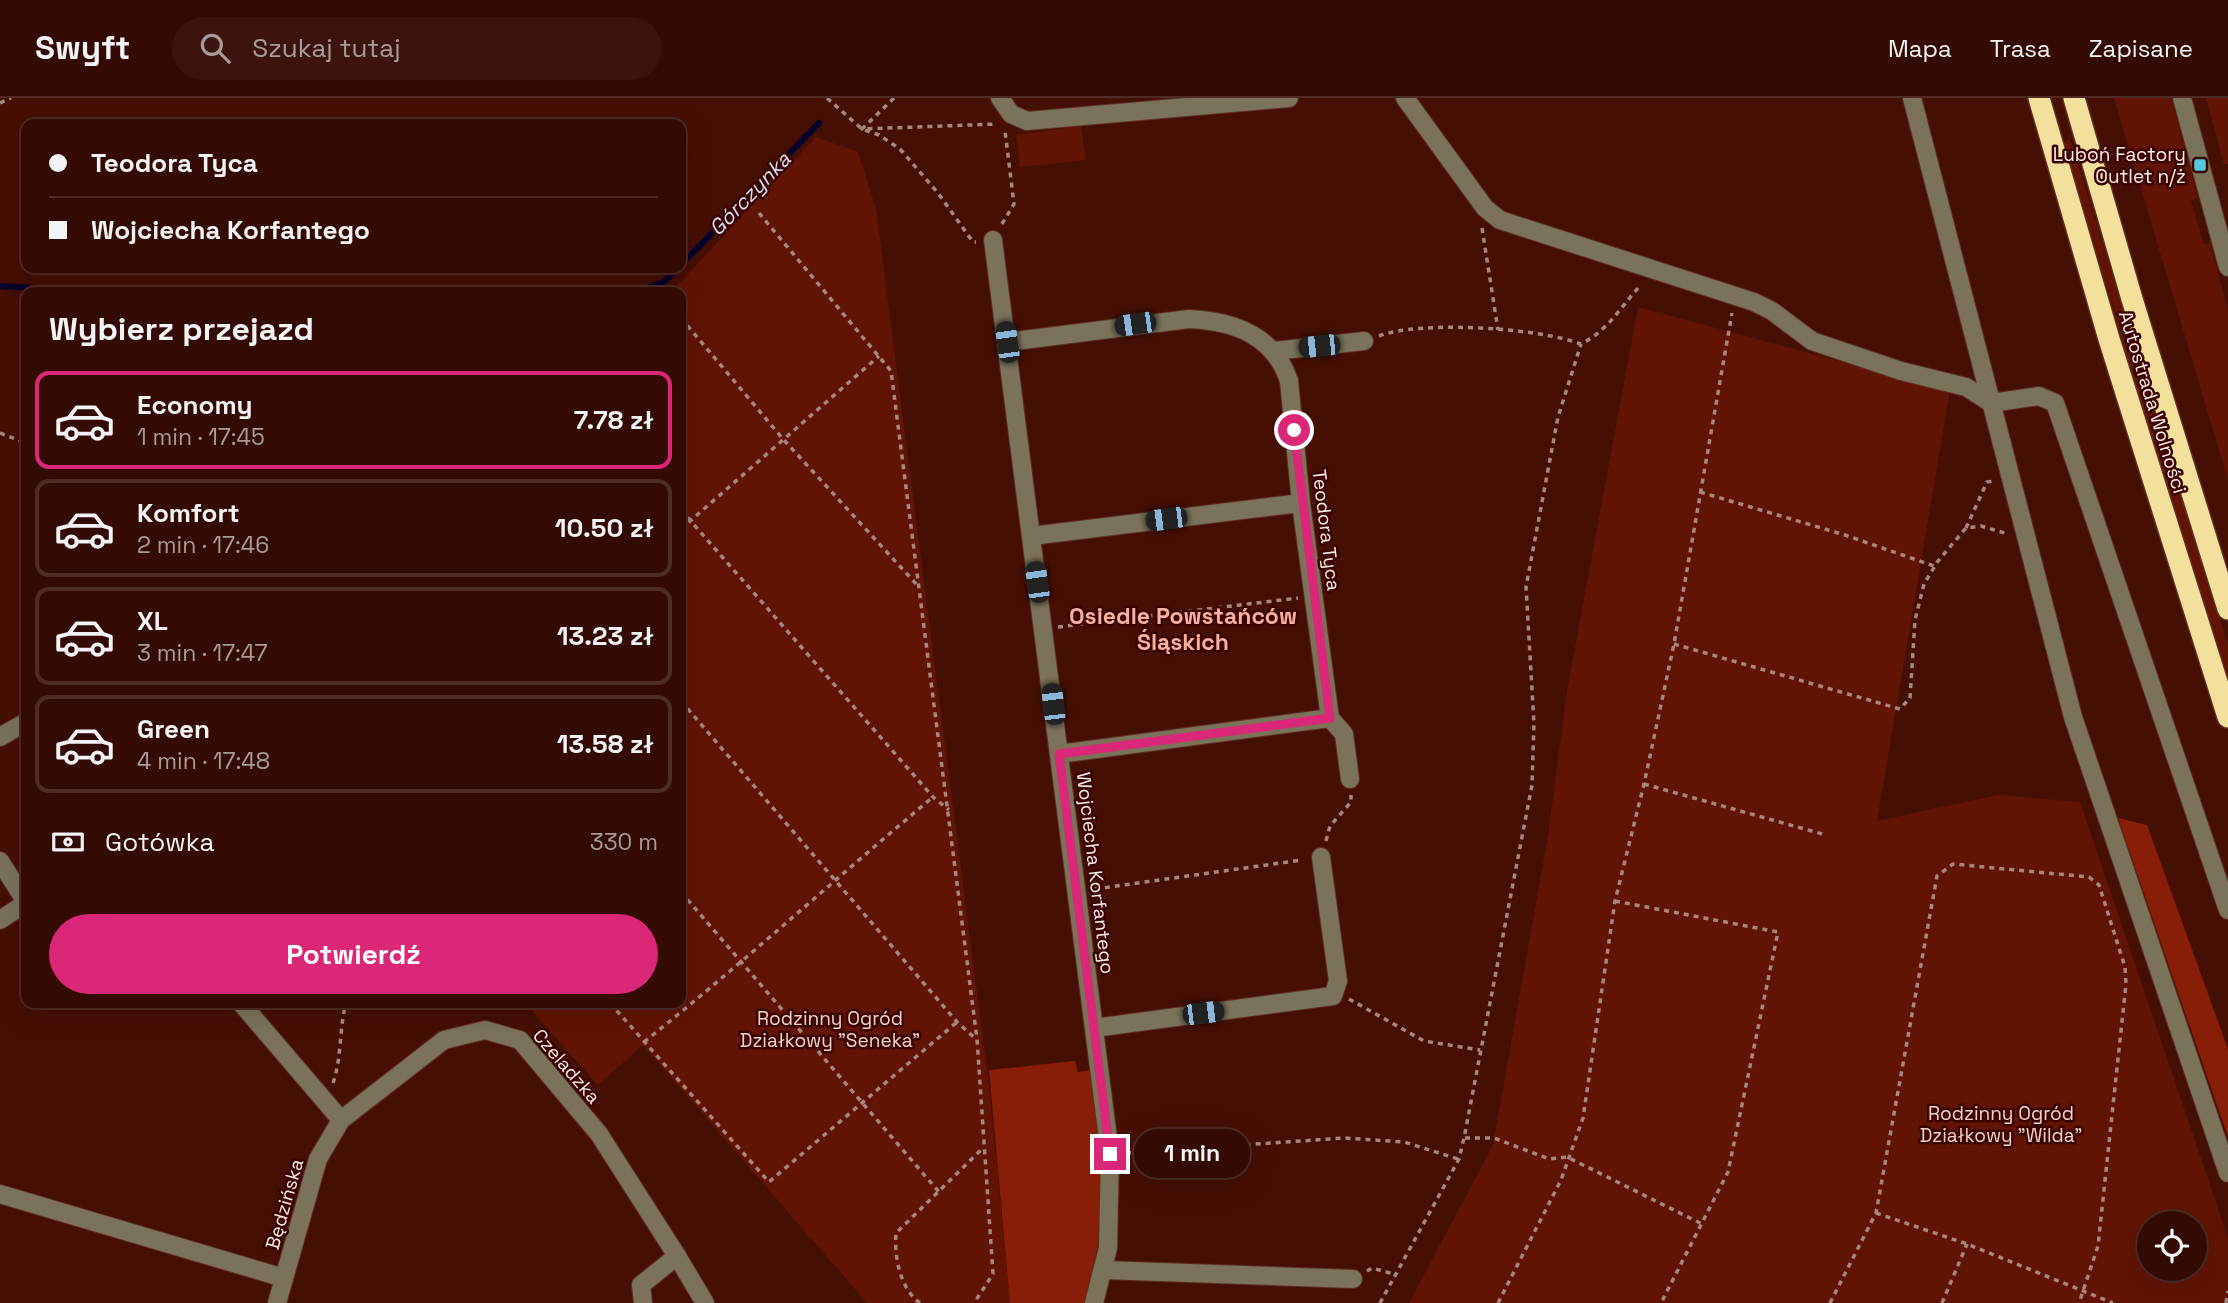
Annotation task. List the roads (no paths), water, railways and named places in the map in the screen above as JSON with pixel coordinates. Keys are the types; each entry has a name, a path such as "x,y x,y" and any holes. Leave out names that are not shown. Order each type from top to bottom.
{"highway":[{"name":"Autostrada Wolności","path":"2042,98 2052,145 2113,352 2228,717"},
{"name":"Autostrada Wolności","path":"2072,98 2228,608"}],"street":[{"path":"1000,98 1011,114 1027,121 1289,98"},
{"path":"1405,98 1485,208 1500,219 1736,296 1773,311 1812,341 1901,371 1966,387 1992,403 2039,396 2052,400 2059,408 2228,910"},
{"path":"1912,98 2083,750 2228,1173"},
{"path":"2182,98 2228,267"},
{"name":"Wojciecha Korfantego","path":"993,240 1110,1154 1111,1224 1104,1270 1094,1303"},
{"name":"Teodora Tyca","path":"1007,342 1189,319 1216,320 1245,329 1274,351 1284,365 1289,381 1301,503 1330,718 1344,734 1350,779"},
{"path":"1274,351 1364,341"},
{"path":"1031,536 1301,503"},
{"path":"1059,754 1330,718"},
{"path":"0,737 21,725"},
{"path":"1094,1028 1333,996 1338,981 1321,857"},
{"path":"0,861 21,894"},
{"path":"0,920 21,905"},
{"path":"245,1008 341,1120"},
{"name":"Czeladzka","path":"341,1120 444,1040 485,1030 520,1040 599,1134 705,1303"},
{"name":"Będzińska","path":"277,1303 318,1159 341,1120"},
{"path":"0,1194 284,1278"},
{"path":"643,1303 641,1285 677,1256"},
{"path":"1104,1270 1353,1279"}],"waterway":[{"name":"Górczynka","path":"686,260 819,123"},
{"name":"Górczynka","path":"650,287 665,281 673,273"},
{"name":"Górczynka","path":"0,286 21,287"}],"place":[{"name":"Luboń Factory Outlet n/ż","path":"2200,165"}],"district":[{"name":"Osiedle Powstańców Śląskich","path":"1183,629"}],"park label":[{"name":"Rodzinny Ogród Działkowy \"Seneka\"","path":"830,1029"},
{"name":"Rodzinny Ogród Działkowy \"Wilda\"","path":"2001,1124"}]}
